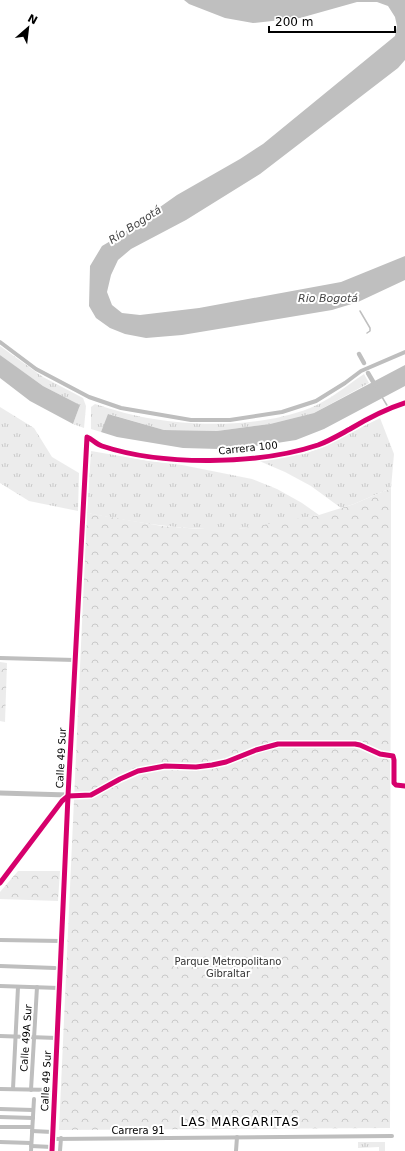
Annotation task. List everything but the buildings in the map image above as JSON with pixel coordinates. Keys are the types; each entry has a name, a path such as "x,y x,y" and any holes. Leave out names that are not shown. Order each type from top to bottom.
{"street":[{"path":"0,342 36,369 89,397 121,408 191,420 230,420 282,412 316,401 362,371 405,352"},
{"name":"Carrera 100","path":"87,437 103,447 138,455 172,459 210,461 262,457 318,445 405,403"},
{"name":"Calle 49 Sur","path":"52,1149 56,1038 87,437"},
{"path":"0,658 75,660"},
{"path":"0,793 68,795"},
{"path":"0,940 61,941"},
{"path":"0,966 55,968"},
{"path":"0,986 59,988"},
{"path":"12,1090 18,987"},
{"name":"Calle 49A Sur","path":"30,1090 37,987"},
{"path":"0,1036 56,1038"},
{"path":"0,1089 54,1090"},
{"path":"31,1151 34,1099"},
{"path":"0,1109 33,1110"},
{"path":"0,1117 33,1118"},
{"path":"0,1127 52,1132"},
{"name":"Carrera 91","path":"52,1138 392,1136"},
{"path":"236,1151 237,1137"},
{"path":"60,1151 61,1138"},
{"path":"0,1142 31,1144 52,1149"}],"green space":[{"path":"0,346 43,377 83,398 86,406 84,428 73,424 80,405 43,386 5,359 0,355"},
{"path":"364,374 369,383 314,413 270,424 217,431 164,430 109,414 101,432 91,429 91,407 95,404 116,411 172,422 212,424 253,422 274,418 293,414 317,405"},
{"path":"0,407 34,428 52,457 79,473 78,511 29,501 0,483"},
{"path":"380,418 394,454 391,488 354,504 341,508 311,486 285,472 257,460 304,454 326,446"},
{"path":"91,451 182,465 252,479 277,489 302,503 319,515 258,527 238,529 200,529 162,526 87,513"},
{"name":"Parque Metropolitano Gibraltar","path":"391,488 390,1128 59,1130 87,513 162,526 200,529 240,529 319,515 354,504"},
{"path":"0,662 7,663 5,722 0,721"},
{"path":"18,871 60,871 58,901 0,899 0,892"},
{"path":"358,1142 385,1142 385,1151 379,1151 379,1147 358,1148"}],"water":[{"name":"Rio Bogotá","path":"184,0 405,0 405,60 398,68 260,174 186,220 131,249 118,260 111,275 107,292 112,305 122,313 140,315 199,308 341,282 405,256 405,280 358,302 332,310 182,335 146,338 125,334 110,328 96,318 89,306 90,266 102,246 119,236 177,195 263,144 395,36 397,26 395,17 388,6 377,2 357,2 300,18 253,23 225,18 189,4"},
{"path":"0,355 43,386 80,405 73,424 30,401 0,378"},
{"path":"405,365 405,386 324,429 296,440 264,445 219,449 183,448 117,437 101,432 108,414 164,430 217,431 270,424 314,413"}],"waterway":[{"path":"360,311 370,328 370,331 367,333"},
{"path":"359,354 364,363"},
{"path":"368,373 375,385"},
{"path":"382,397 388,407"}],"cycle path":[{"path":"52,1151 68,796 87,437 102,446 126,453 153,457 181,460 239,459 294,452 318,445 334,438 377,414 405,403"},
{"path":"0,883 62,801 68,796 91,795 138,771 165,766 196,767 212,765 226,762 256,750 278,744 355,744 380,754 393,756 394,783 396,785 405,786"}],"district":[{"name":"LAS MARGARITAS","path":"240,1122"}],"water label":[{"name":"Río Bogotá","path":"135,225"}]}
